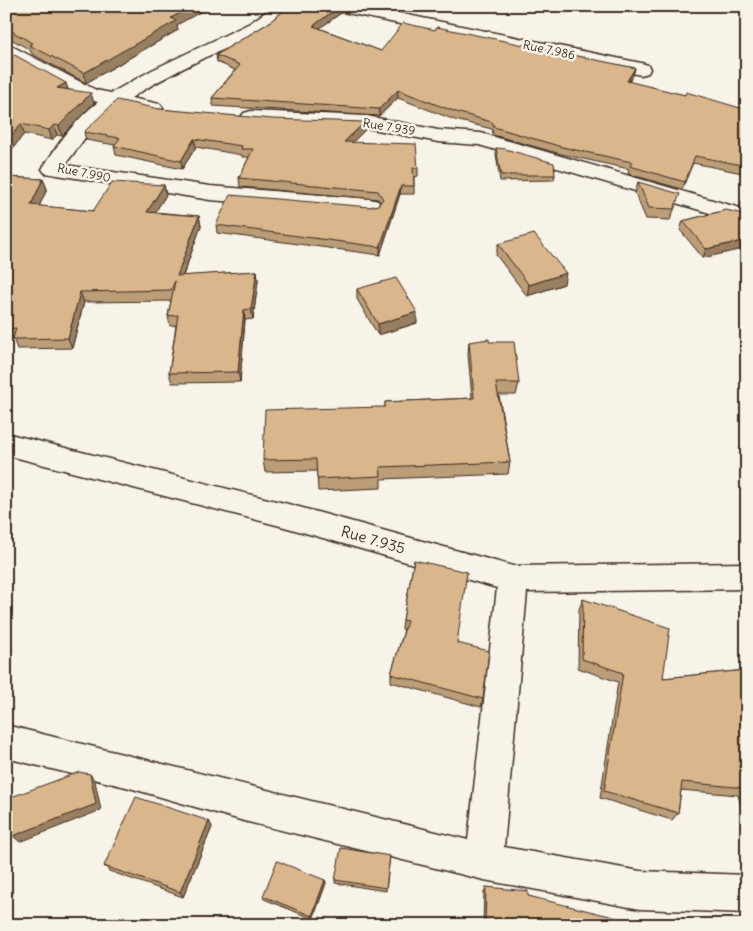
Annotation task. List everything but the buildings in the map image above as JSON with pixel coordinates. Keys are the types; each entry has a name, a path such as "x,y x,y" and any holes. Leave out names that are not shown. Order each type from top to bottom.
{"street":[{"name":"Rue 7.990","path":"285,6 272,18 232,40 169,69 116,100 90,119 66,148 52,169 210,193 278,200 315,200 370,206"},
{"name":"Rue 7.986","path":"338,6 641,69"},
{"path":"6,48 90,95 171,110"},
{"name":"Rue 7.939","path":"230,116 367,122 438,136 481,139 747,217"},
{"name":"Rue 7.935","path":"6,444 288,516 513,579 747,576"},
{"path":"484,862 513,579"},
{"path":"6,741 126,770 244,803 484,862 640,890 747,894"}]}
